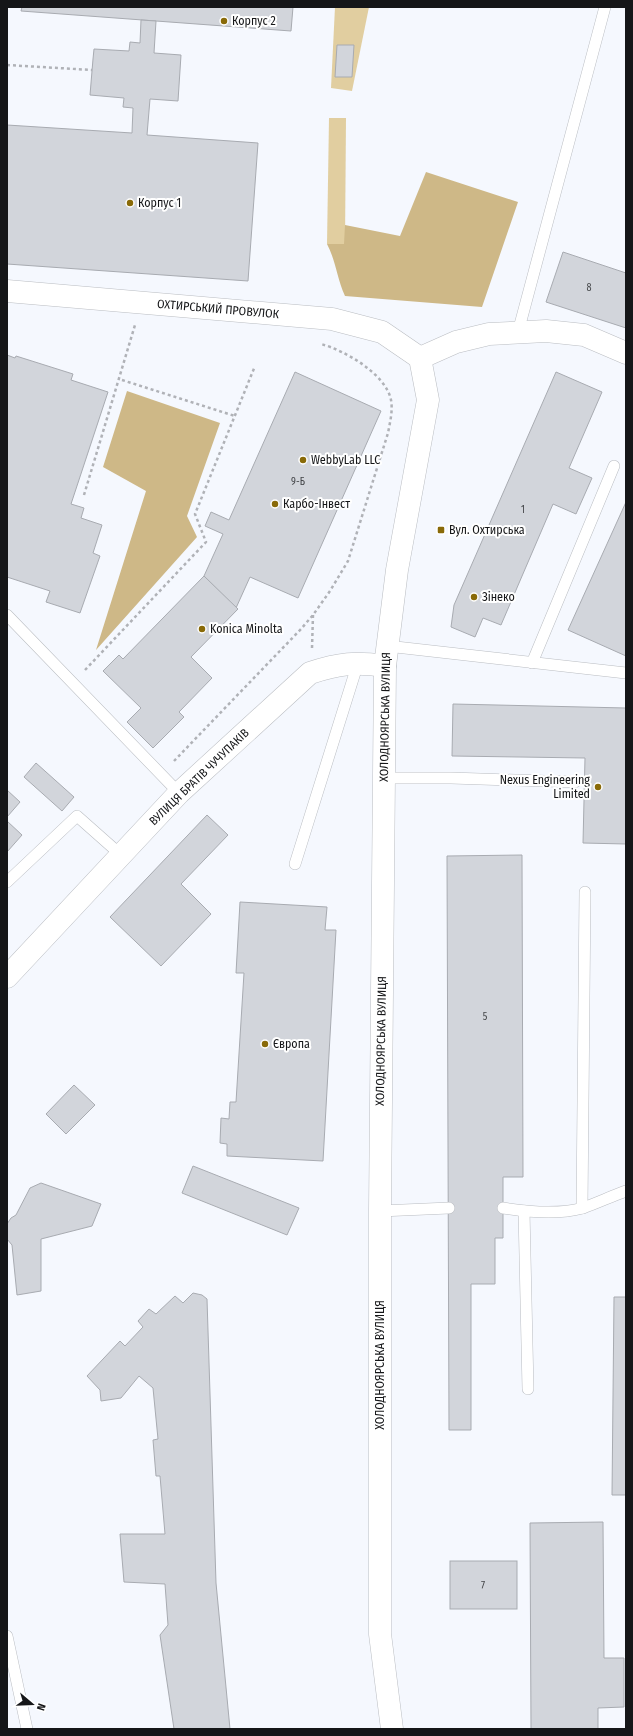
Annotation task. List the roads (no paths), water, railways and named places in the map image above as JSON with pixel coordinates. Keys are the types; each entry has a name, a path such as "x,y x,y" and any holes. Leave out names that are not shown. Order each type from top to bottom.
{"main road":[{"name":"ОХТИРСЬКИЙ ПРОВУЛОК","path":"7,291 332,319 382,332 420,358"},
{"path":"420,358 456,342 489,334 546,331 584,335 626,353"},
{"name":"ХОЛОДНОЯРСЬКА ВУЛИЦЯ","path":"392,1729 380,1634 380,1211 386,656 397,570 428,400 420,358"},
{"name":"ВУЛИЦЯ БРАТІВ ЧУЧУПАКІВ","path":"7,977 179,793 310,672 334,665 358,663 386,656"}],"lane":[{"path":"518,332 605,7"},
{"path":"532,663 614,466"},
{"path":"7,614 179,793"},
{"path":"386,656 532,663 626,673"},
{"path":"294,864 358,663"},
{"path":"384,778 451,778 575,782"},
{"path":"7,882 77,816 121,855"},
{"path":"582,1208 585,892"},
{"path":"503,1208 524,1211 559,1211 582,1208 626,1191"},
{"path":"380,1211 449,1208"},
{"path":"524,1211 528,1389"},
{"path":"7,1636 27,1729"}],"place":[{"name":"Корпус 2","path":"224,21"},
{"name":"Корпус 1","path":"130,203"},
{"name":"WebbyLab LLC","path":"303,460"},
{"name":"Карбо-Інвест","path":"275,504"},
{"name":"Вул. Охтирська","path":"441,530"},
{"name":"Зінеко","path":"474,597"},
{"name":"Konica Minolta","path":"202,629"},
{"name":"Nexus Engineering Limited","path":"598,787"},
{"name":"Європа","path":"265,1044"}]}
